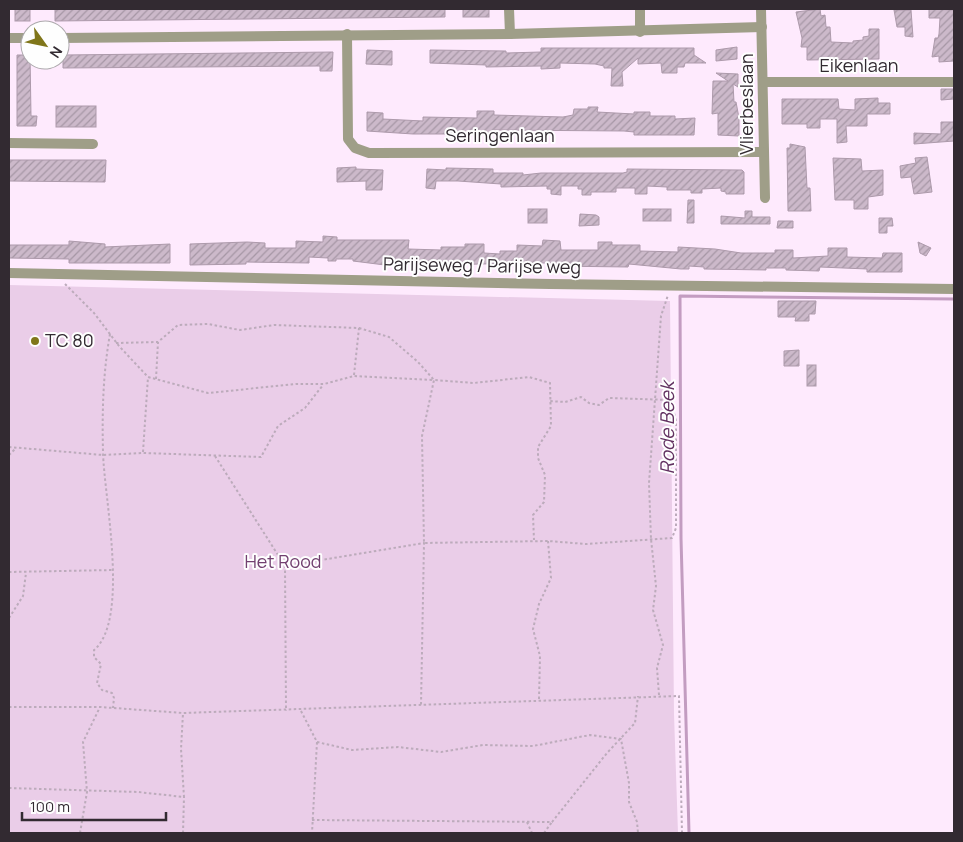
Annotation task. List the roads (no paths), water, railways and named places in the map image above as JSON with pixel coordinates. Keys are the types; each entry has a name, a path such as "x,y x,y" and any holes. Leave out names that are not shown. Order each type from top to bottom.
{"street":[{"path":"509,9 510,34"},
{"path":"640,9 640,32"},
{"name":"Vlierbeslaan","path":"761,9 765,198"},
{"path":"70,38 510,34 762,28"},
{"name":"Seringenlaan","path":"347,34 348,139 355,148 369,152 763,152"},
{"name":"Eikenlaan","path":"764,82 954,82"},
{"path":"9,143 93,144"},
{"name":"Parijseweg / Parijse weg","path":"9,272 672,286 954,289"}],"waterway":[{"name":"Rode Beek","path":"689,833 681,538 680,296 954,299"}],"place":[{"name":"TC 80","path":"35,341"}],"park label":[{"name":"Het Rood","path":"283,562"}]}
